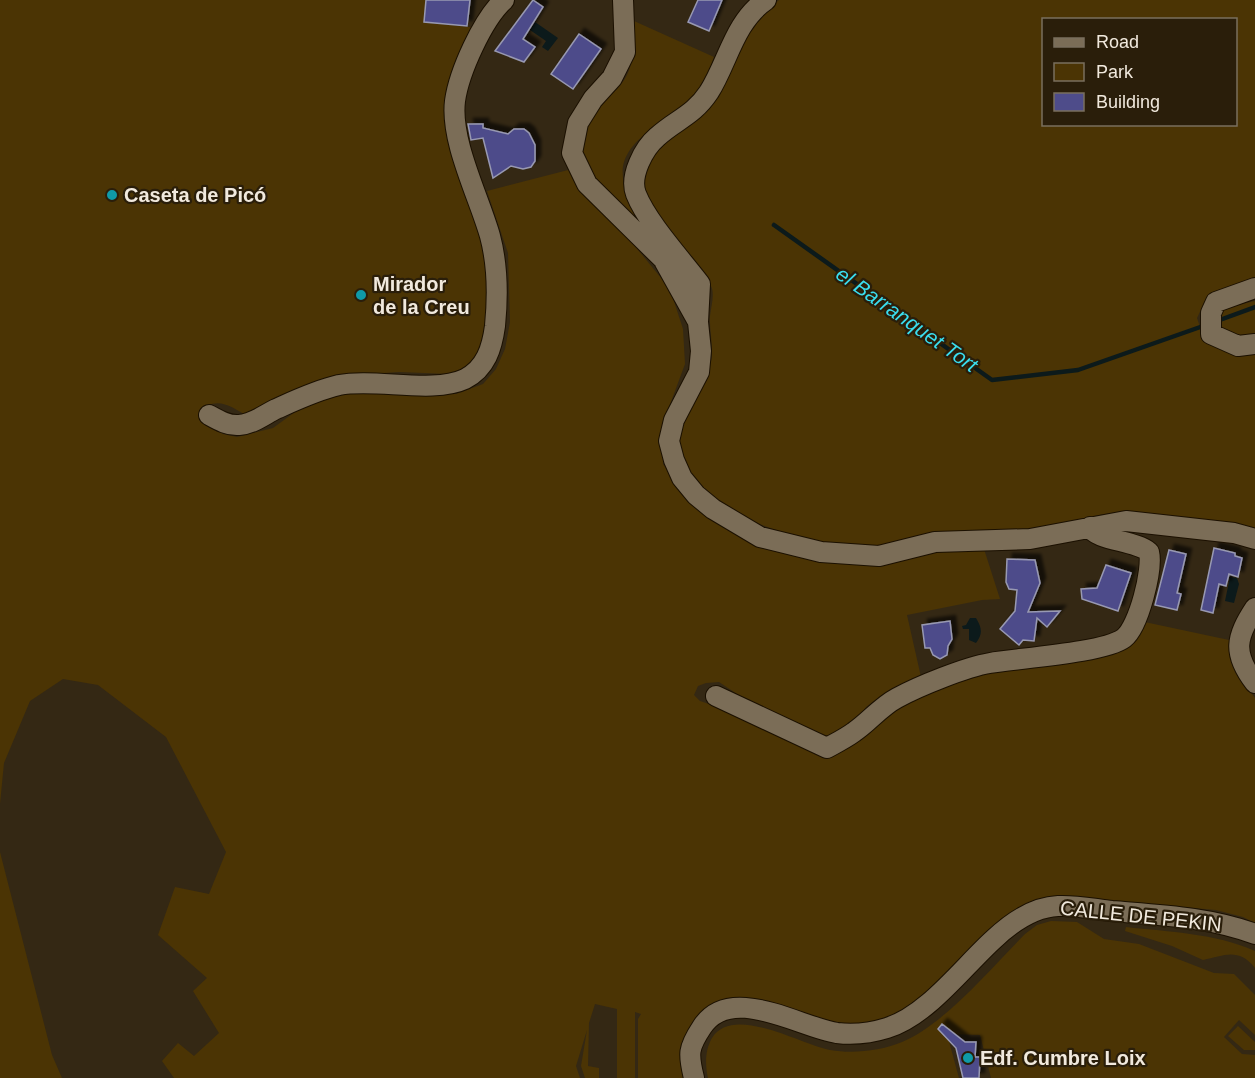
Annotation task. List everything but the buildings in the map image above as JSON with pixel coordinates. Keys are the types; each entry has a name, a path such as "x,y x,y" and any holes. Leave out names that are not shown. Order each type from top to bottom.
{"street":[{"path":"209,415 222,422 238,425 257,420 314,393 341,385 454,383 480,368 488,357 496,312 497,270 491,237 458,134 455,102 479,36 495,8 504,0"},
{"path":"623,0 625,52 612,78 593,99 578,123 572,153 587,184 663,259 698,322"},
{"path":"766,0 734,38 717,80 699,108 656,137 638,161 635,192 658,229 700,284 699,372 674,420 669,441 682,478 696,495 713,509 760,537 821,552 879,556 935,542 1030,539 1126,521 1234,533 1255,539"},
{"path":"1255,288 1216,302 1211,313 1211,334 1238,346 1255,344"},
{"path":"716,696 826,748 856,732 868,719 896,698 935,682 987,663 1096,647 1125,638 1131,628 1149,576 1149,552 1140,545 1100,536 1092,532 1090,527"},
{"path":"1255,608 1241,627 1239,642 1241,658 1255,683"},
{"name":"CALLE DE PEKIN","path":"694,1078 690,1045 706,1021 721,1011 750,1008 836,1032 867,1032 888,1028 923,1008 996,937 1022,916 1056,906 1173,916 1230,924 1255,934"}],"green space":[{"path":"0,0 426,0 424,22 478,28 455,75 490,260 489,314 478,365 449,374 399,372 352,375 249,417 223,404 210,404 198,414 205,425 223,434 237,437 273,428 295,412 344,391 456,394 483,384 496,369 505,349 510,322 508,253 487,191 572,169 670,289 683,329 685,364 662,426 663,464 681,489 753,540 935,550 984,549 1000,599 982,600 907,615 921,677 882,695 866,707 853,727 831,737 805,729 749,702 719,682 698,686 694,695 700,701 733,712 825,754 873,721 920,694 1009,667 1101,653 1140,621 1229,640 1236,672 1255,698 1255,923 1243,917 1216,910 1064,897 892,1019 842,1027 744,1003 684,1039 681,1060 684,1078 638,1078 638,1019 641,1014 635,1012 635,1078 617,1078 617,1009 595,1004 589,1023 588,1066 599,1068 599,1078 585,1078 581,1066 587,1030 576,1066 580,1078 174,1078 162,1061 178,1043 194,1056 219,1033 193,991 207,978 158,935 175,887 209,894 226,852 166,737 98,685 63,679 30,701 4,763 0,804"},
{"path":"779,0 1255,0 1255,282 1207,297 1197,318 1203,336 1255,350 1255,531 1122,512 999,536 919,544 852,546 790,535 759,524 731,509 706,491 688,468 678,441 678,434 711,362 712,289 701,271 648,203 642,185 643,167 660,143 698,117 711,105 725,73 754,25"},
{"path":"634,21 714,57 706,79 697,94 637,141 624,164 623,178 626,192 646,234 594,177 582,150 581,136 584,124 591,114 619,86 630,69 633,55"},
{"path":"1255,301 1255,339 1242,341 1216,328 1219,309"},
{"path":"0,852 52,1055 62,1078 0,1078"},
{"path":"1051,921 1077,922 1104,939 1139,944 1214,973 1234,974 1255,995 1255,1035 1239,1020 1224,1037 1242,1054 1255,1055 1255,1078 991,1078 980,1035 947,1034 959,1078 708,1078 706,1058 712,1038 722,1029 735,1025 750,1025 767,1029 839,1051 876,1050 902,1042 918,1034 951,1009 1025,934 1037,925"},
{"path":"1126,927 1224,940 1255,951 1255,968 1249,961 1237,955 1224,955 1203,960 1172,946 1125,931"},
{"path":"1238,1026 1255,1042 1255,1050 1244,1050 1228,1036"}],"shaded area":[{"path":"535,22 558,38 548,51 542,47 546,41 530,30"},
{"path":"1230,577 1237,578 1239,584 1234,603 1225,601"},
{"path":"970,618 976,618 980,628 981,634 976,643 969,640 969,629 963,629 962,626 966,625"}],"waterway":[{"name":"el Barranquet Tort","path":"774,225 992,380 1078,370 1206,325"},
{"name":"el Barranquet Tort","path":"1217,321 1255,307"}],"place":[{"name":"Caseta de Picó","path":"112,195"},
{"name":"Mirador de la Creu","path":"361,295"},
{"name":"Edf. Cumbre Loix","path":"968,1058"}]}
